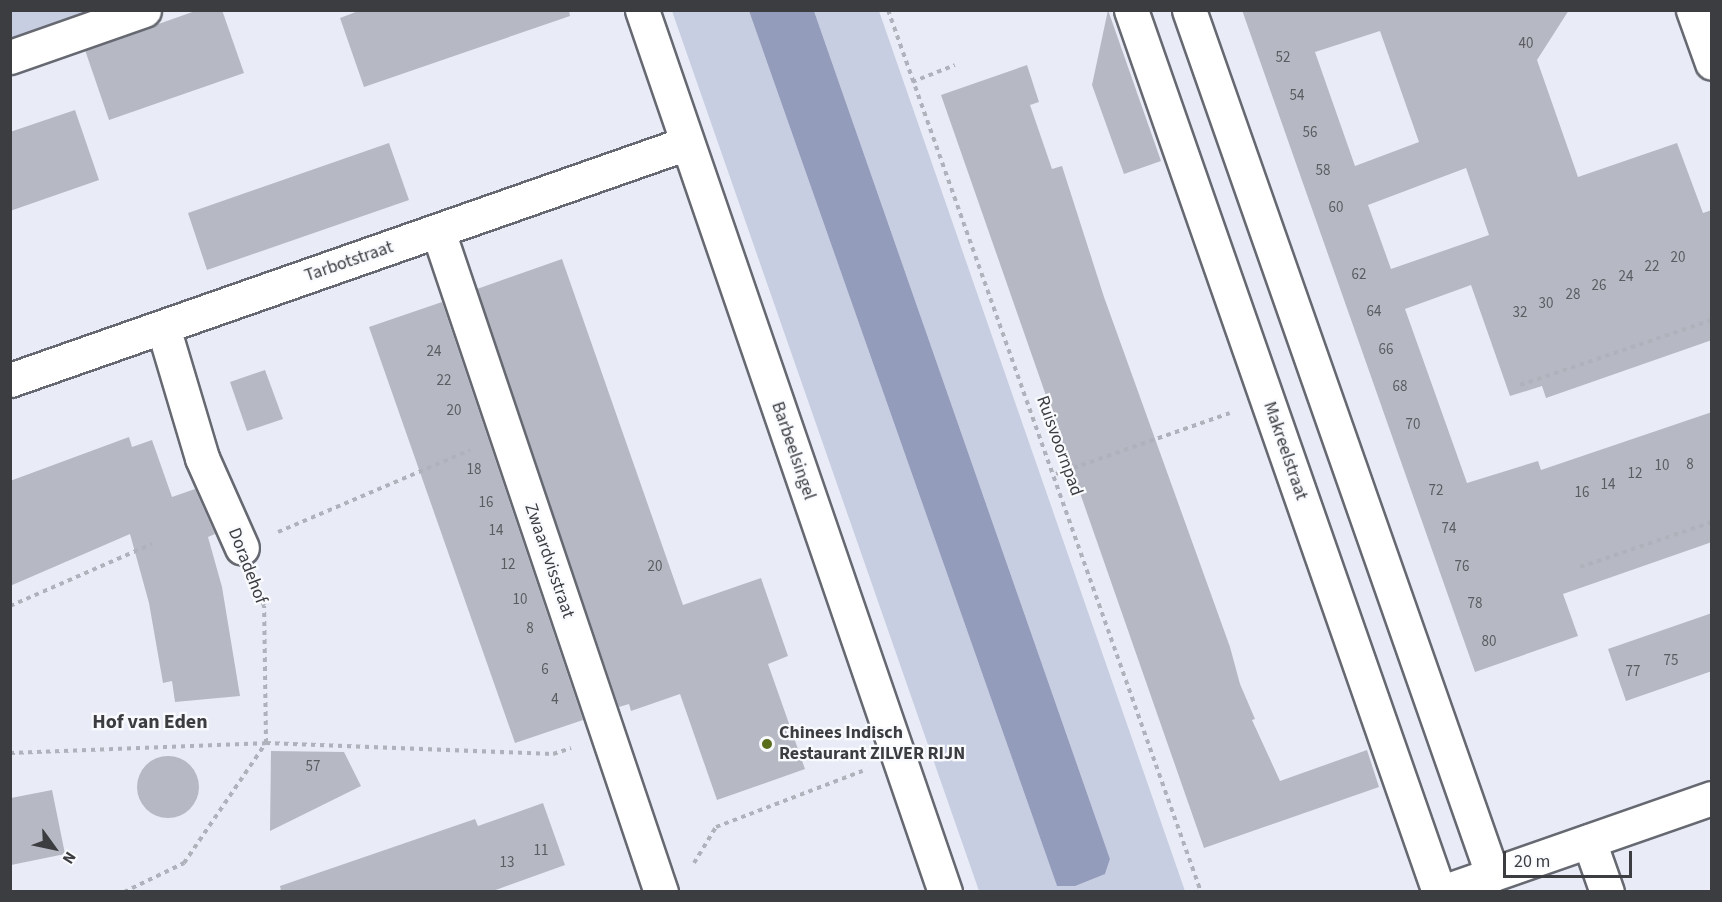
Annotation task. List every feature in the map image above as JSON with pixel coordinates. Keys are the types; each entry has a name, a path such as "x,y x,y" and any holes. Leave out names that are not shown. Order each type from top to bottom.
{"street":[{"path":"10,57 144,10"},
{"name":"Barbeelsingel","path":"642,10 945,891"},
{"name":"Makreelstraat","path":"1131,10 1441,891"},
{"path":"1189,10 1492,874"},
{"path":"1693,10 1712,63"},
{"name":"Tarbotstraat","path":"10,380 687,143"},
{"name":"Zwaardvisstraat","path":"438,231 609,735 674,882"},
{"name":"Doradehof","path":"163,327 202,458 242,548"},
{"path":"1441,891 1712,798"},
{"path":"1589,841 1607,891"}],"path":[{"name":"Ruisvoornpad","path":"888,10 912,82 1056,474 1201,891"},
{"path":"912,82 955,65"},
{"path":"1520,385 1712,320"},
{"path":"1056,474 1267,400"},
{"path":"242,548 506,434"},
{"path":"1580,567 1712,522"},
{"path":"10,606 152,544"},
{"name":"Doradehof","path":"242,548 264,606 266,743"},
{"path":"10,753 266,743 554,754 609,735"},
{"path":"124,891 184,863 266,743"},
{"path":"674,882 716,827 899,757"}],"shaded area":[{"path":"11,10 105,11 11,43"},
{"path":"672,11 749,11 1057,886 1105,874 1110,859 814,11 879,11 1185,891 979,891"},
{"path":"749,11 814,11 1110,859 1105,874 1075,886 1057,886"}],"building":[{"path":"198,10 222,10 244,73 109,120 85,50"},
{"path":"361,10 569,10 570,16 364,87 340,18"},
{"path":"1108,10 1161,161 1124,174 1092,85"},
{"path":"1242,10 1569,10 1537,60 1578,177 1677,143 1703,213 1712,210 1712,340 1546,398 1542,386 1510,396 1471,285 1405,309 1467,483 1538,461 1541,470 1712,412 1712,542 1563,594 1578,636 1475,672","holes":["1380,31 1419,142 1355,166 1315,52","1466,168 1489,235 1391,269 1368,205"]},
{"path":"1027,65 1039,102 1030,105 1052,169 1062,166 1104,297 1230,647 1240,684 1255,719 1252,720 1280,781 1367,750 1379,787 1204,848 941,95"},
{"path":"75,110 99,180 10,211 10,132"},
{"path":"389,143 409,200 207,270 188,213"},
{"path":"562,259 683,605 761,578 788,656 768,664 805,769 717,800 680,694 631,711 629,704 619,707 477,289"},
{"path":"442,302 583,720 515,743 369,327"},
{"path":"265,370 283,419 247,431 230,382"},
{"path":"129,437 132,447 152,440 172,497 195,489 215,534 208,537 222,587 240,696 175,702 172,681 163,683 149,603 130,534 10,586 10,481"},
{"path":"1712,613 1712,671 1626,701 1608,649"},
{"path":"271,751 344,752 361,786 270,831"},
{"path":"168,756 180,758 190,765 197,775 199,787 197,799 190,809 180,816 168,818 156,816 146,809 139,799 137,787 139,775 146,765 156,758"},
{"path":"52,790 65,854 11,865 11,798"},
{"path":"543,803 565,865 493,891 281,891 280,886 475,819 478,826"}],"place":[{"name":"Chinees Indisch Restaurant ZILVER RIJN","path":"767,744"}],"district":[{"name":"Hof van Eden","path":"150,722"}]}
